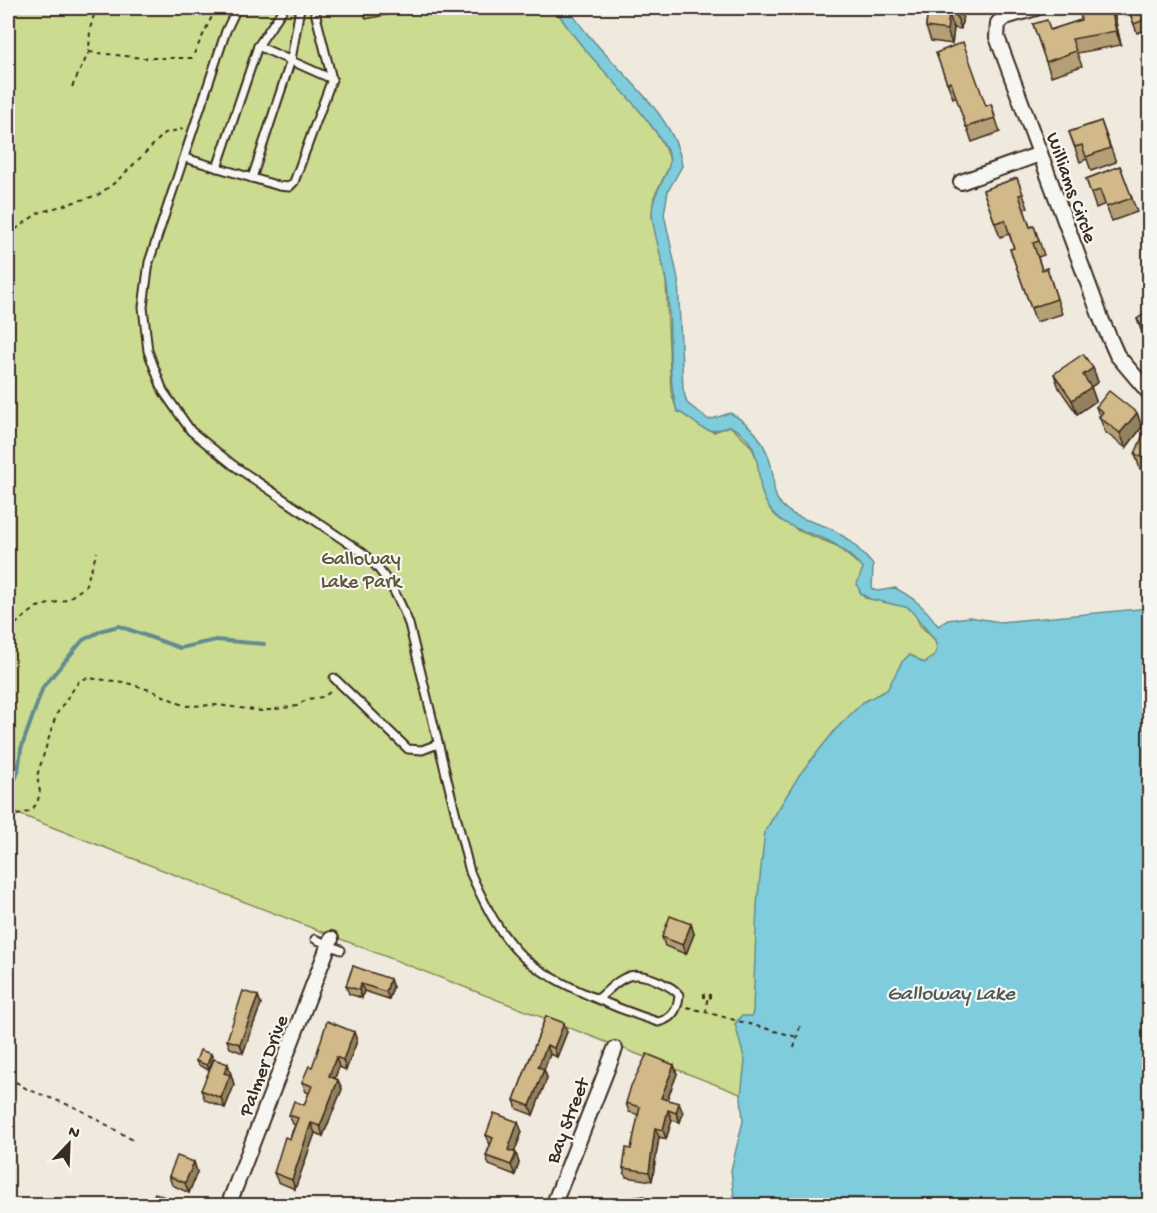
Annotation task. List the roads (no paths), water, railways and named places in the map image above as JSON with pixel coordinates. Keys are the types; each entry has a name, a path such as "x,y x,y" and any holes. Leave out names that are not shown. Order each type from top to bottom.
{"street":[{"name":"Williams Circle","path":"1036,8 1005,17 998,23 996,30 1101,321 1117,355 1149,394"},
{"path":"961,182 1040,154"},
{"name":"Palmer Drive","path":"228,1206 334,945"},
{"name":"Bay Street","path":"554,1206 615,1049"}],"lane":[{"path":"237,8 226,31 185,158 155,238 144,285 148,351 163,391 191,431 233,465 363,553 381,569 393,587 409,624 470,872 483,902 501,931 526,959 539,969 599,998 658,1022 668,1020 678,1004 679,995 674,988 648,976 634,974 622,978 599,998"},
{"path":"217,168 258,46 284,8"},
{"path":"252,178 291,60 300,8"},
{"path":"185,158 289,187 294,182 332,79 314,8"},
{"path":"258,46 332,79"},
{"path":"334,678 408,749 422,750 438,744"},
{"path":"315,939 334,945"}],"water":[{"name":"Galloway Lake","path":"555,8 569,8 597,45 651,103 676,144 682,166 668,191 664,214 678,279 683,389 687,403 709,420 730,413 754,431 768,456 774,489 779,502 789,512 834,530 858,548 873,565 872,589 878,591 895,588 914,600 938,626 948,620 969,617 1000,622 1149,608 1149,1205 735,1205 731,1170 743,1121 741,1096 745,1061 735,1024 741,1016 752,1016 753,1010 757,905 765,831 800,774 836,729 863,702 887,690 902,662 910,654 924,663 934,656 937,649 935,640 909,608 870,599 861,594 857,584 863,568 849,555 828,541 785,523 773,513 763,496 755,454 750,443 742,434 730,426 706,430 677,411 671,379 665,272 652,214 655,197 668,168 669,155 653,127 576,39"}],"waterway":[{"path":"8,797 18,772 21,749 43,687 83,640 103,630 119,626 180,648 216,640 264,644"}],"park label":[{"name":"Galloway Lake Park","path":"361,568"}]}
